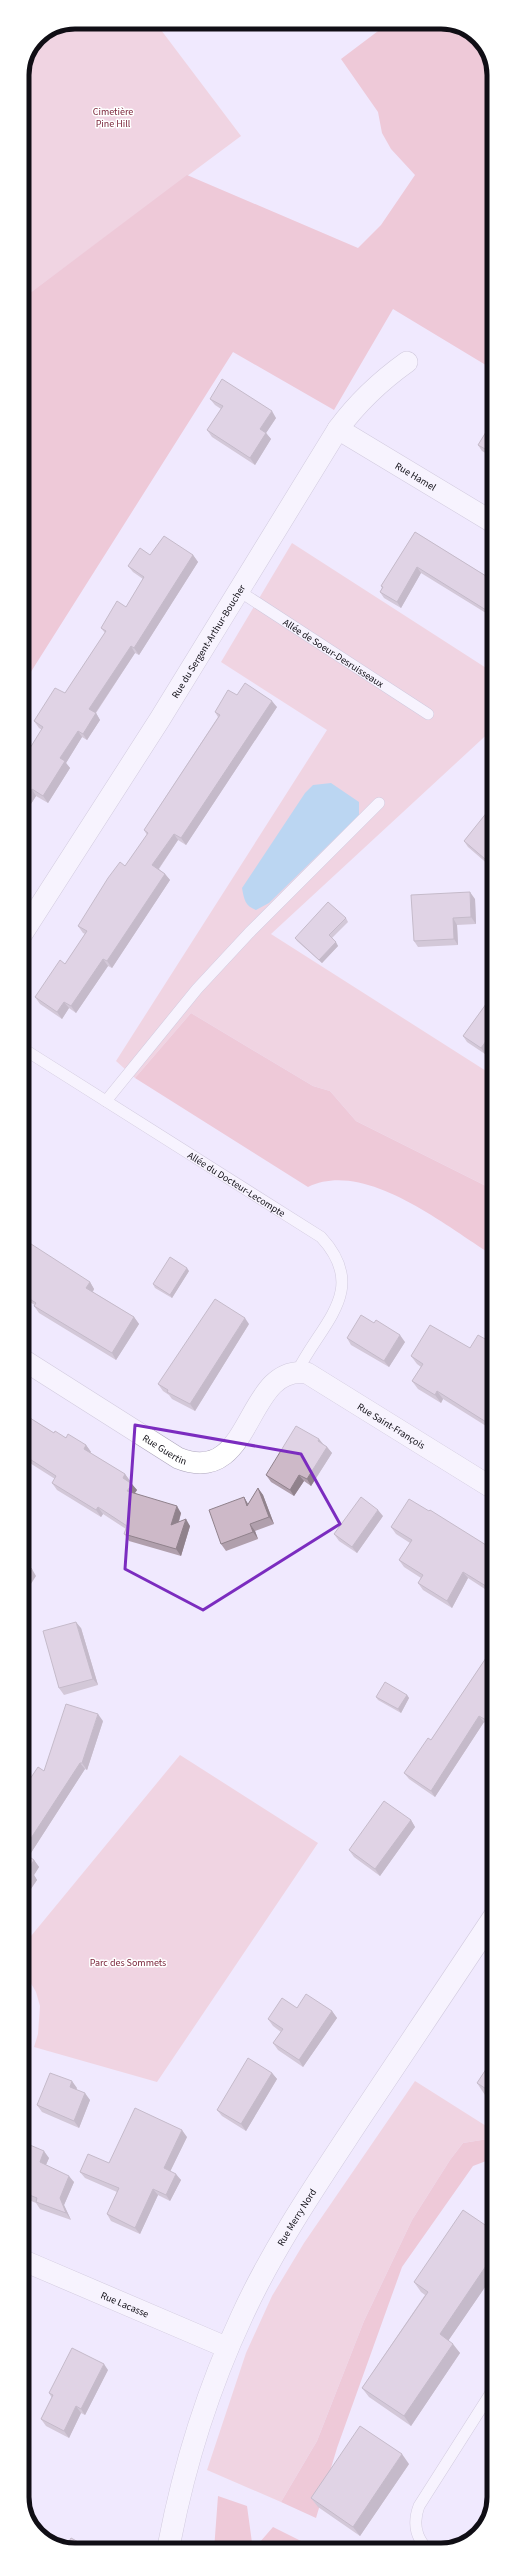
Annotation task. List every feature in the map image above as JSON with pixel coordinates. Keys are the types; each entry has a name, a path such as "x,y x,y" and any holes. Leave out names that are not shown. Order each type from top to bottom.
{"main road":[{"name":"Rue Merry Nord","path":"170,2543 195,2438 228,2348 258,2283 294,2220 487,1928"}],"street":[{"name":"Rue du Sergent-Arthur-Boucher","path":"29,923 239,591 338,429 357,404 373,387 407,362"},
{"name":"Rue Hamel","path":"338,429 487,519"},
{"name":"Rue Guertin","path":"29,1363 178,1458 197,1464 206,1464 223,1457 272,1386 292,1372"},
{"name":"Rue Saint-François","path":"292,1372 307,1373 487,1485"},
{"name":"Rue Lacasse","path":"29,2263 228,2348"}],"lane":[{"name":"Allée de Soeur-Desruisseaux","path":"239,591 428,714"},
{"path":"106,1101 197,989 249,933 379,803"},
{"name":"Allée du Docteur-Lecompte","path":"29,1052 321,1237 331,1249 340,1264 342,1284 340,1303 292,1372"},
{"path":"423,2543 418,2535 415,2526 419,2506 487,2399"}],"highlighted area":[{"path":"135,1425 301,1454 340,1524 203,1610 125,1569"}],"green space":[{"name":"Cimetière Pine Hill","path":"75,29 160,29 241,136 29,294 29,75 32,57 42,42 57,32"},
{"path":"292,543 487,668 487,734 271,934 487,1072 487,1186 356,1121 330,1091 313,1086 191,1013 135,1078 116,1061 327,730 221,662"},
{"name":"Parc des Sommets","path":"180,1755 318,1843 157,2082 34,2047 38,2034 40,2006 36,1992 29,1980 29,1938"},
{"path":"415,2081 487,2127 487,2139 463,2143 450,2160 412,2220 364,2321 317,2441 281,2502 207,2470 246,2353 272,2296 304,2243"}],"shaded area":[{"path":"381,29 444,29 459,32 471,40 478,47 485,60 487,69 487,366 393,309 334,410 233,352 29,675 29,294 187,175 358,248 381,225 415,175 391,149 382,133 378,112 341,59"},
{"path":"191,1013 313,1086 330,1091 356,1121 487,1186 487,1251 429,1214 405,1200 380,1189 355,1182 331,1181 308,1187 135,1078"},
{"path":"487,2139 487,2161 473,2166 402,2267 337,2448 316,2518 281,2502 317,2441 364,2321 412,2220 450,2160 463,2143"},
{"path":"218,2496 247,2506 252,2543 215,2543"},
{"path":"273,2527 303,2542 302,2543 259,2543"}],"water":[{"path":"331,783 359,802 359,815 269,903 256,910 252,908 247,904 243,896 242,888 305,793 313,785"}],"building":[{"path":"222,379 272,411 260,429 266,433 250,458 207,430 223,406 210,399"},
{"path":"487,430 487,450 478,445"},
{"path":"415,532 487,577 487,611 417,567 397,602 380,592 383,587 381,586"},
{"path":"164,536 193,555 134,648 131,646 89,709 96,713 83,734 78,731 60,758 65,761 43,796 32,789 29,794 29,750 43,727 34,721 55,688 65,693 106,631 101,628 117,601 126,607 144,577 128,566 140,548 150,555"},
{"path":"245,683 272,701 181,838 174,834 152,865 165,874 107,961 103,959 71,1006 64,1002 57,1012 35,997 60,960 65,964 87,931 78,926 108,878 120,862 125,866 148,833 144,830 220,715 215,712 228,690 237,695"},
{"path":"487,812 487,857 485,859 464,841"},
{"path":"470,892 471,917 453,918 454,939 414,941 411,895"},
{"path":"328,902 346,918 329,935 336,942 319,960 295,938"},
{"path":"487,1003 487,1040 481,1048 463,1036"},
{"path":"29,1243 90,1282 86,1288 134,1317 112,1353 34,1306 36,1303 29,1298"},
{"path":"170,1257 187,1268 170,1295 153,1284"},
{"path":"215,1299 245,1318 190,1404 167,1392 168,1390 158,1384"},
{"path":"361,1315 374,1323 376,1320 400,1335 384,1361 347,1338"},
{"path":"430,1325 470,1348 478,1335 487,1340 487,1423 437,1391 435,1395 412,1381 423,1364 411,1356"},
{"path":"29,1417 54,1433 55,1431 66,1438 68,1434 86,1445 84,1449 125,1474 123,1478 132,1484 127,1491 177,1506 171,1525 186,1519 176,1549 124,1534 127,1526 98,1507 96,1510 52,1483 56,1476 29,1459"},
{"path":"296,1426 319,1439 318,1441 327,1447 307,1479 299,1475 290,1490 266,1475"},
{"path":"258,1488 269,1517 250,1524 253,1532 221,1544 209,1510 244,1497 247,1506"},
{"path":"361,1497 378,1510 352,1547 334,1534"},
{"path":"409,1499 429,1511 430,1510 487,1546 487,1587 463,1572 447,1601 418,1583 423,1575 399,1560 412,1540 391,1527"},
{"path":"76,1622 93,1679 59,1688 43,1631"},
{"path":"487,1656 487,1718 486,1720 479,1716 431,1791 404,1773 428,1738 431,1740"},
{"path":"385,1682 407,1695 398,1709 376,1697"},
{"path":"66,1704 98,1714 82,1763 80,1763 29,1841 29,1780 38,1767 44,1771"},
{"path":"384,1801 411,1820 375,1869 349,1850"},
{"path":"29,1857 34,1860 29,1868"},
{"path":"29,1871 32,1873 29,1878"},
{"path":"306,1994 332,2011 299,2060 273,2043 283,2029 268,2019 282,1998 297,2008"},
{"path":"248,2058 272,2073 241,2124 217,2110"},
{"path":"487,2068 487,2089 477,2083"},
{"path":"50,2073 72,2081 70,2087 85,2093 74,2121 37,2105"},
{"path":"135,2108 182,2130 164,2168 176,2174 166,2195 153,2189 135,2228 107,2214 119,2188 80,2172 88,2154 109,2163"},
{"path":"29,2145 44,2151 40,2162 69,2176 60,2198 66,2213 36,2202 37,2198 29,2195"},
{"path":"463,2210 487,2226 487,2264 440,2334 453,2344 404,2416 362,2388 428,2292 414,2282"},
{"path":"72,2348 104,2364 81,2409 76,2406 64,2431 41,2419 53,2395 49,2393"},
{"path":"360,2426 402,2454 353,2527 311,2498"},
{"path":"71,2538 80,2543 72,2543 68,2542"}]}
